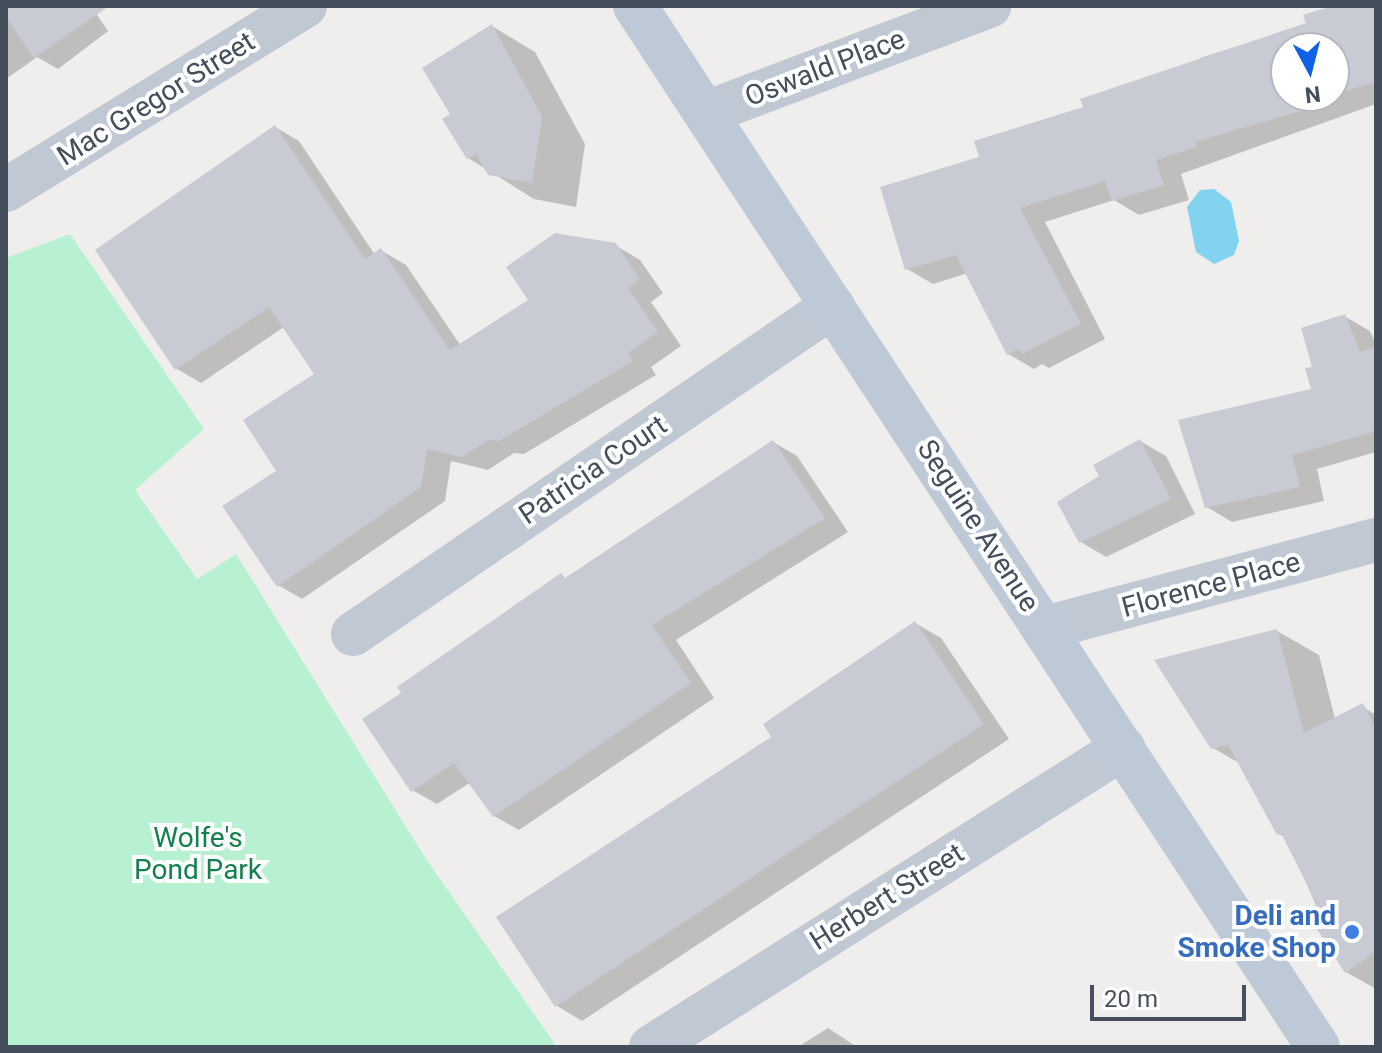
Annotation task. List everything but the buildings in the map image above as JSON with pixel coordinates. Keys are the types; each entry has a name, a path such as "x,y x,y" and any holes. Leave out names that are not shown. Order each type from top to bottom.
{"street":[{"name":"Mac Gregor Street","path":"6,190 305,6"},
{"name":"Seguine Avenue","path":"635,6 1314,1040"},
{"name":"Oswald Place","path":"706,113 989,6"},
{"name":"Patricia Court","path":"353,634 833,306"},
{"name":"Florence Place","path":"1045,628 1376,540"},
{"name":"Herbert Street","path":"651,1047 1123,748"}],"green space":[{"name":"Wolfe's Pond Park","path":"70,234 204,429 135,490 197,579 236,554 426,859 557,1047 6,1047 6,258"}],"water":[{"path":"1214,189 1231,202 1239,241 1234,255 1214,264 1196,252 1187,207 1200,190"}],"place":[{"name":"Deli and Smoke Shop","path":"1352,932"}]}
